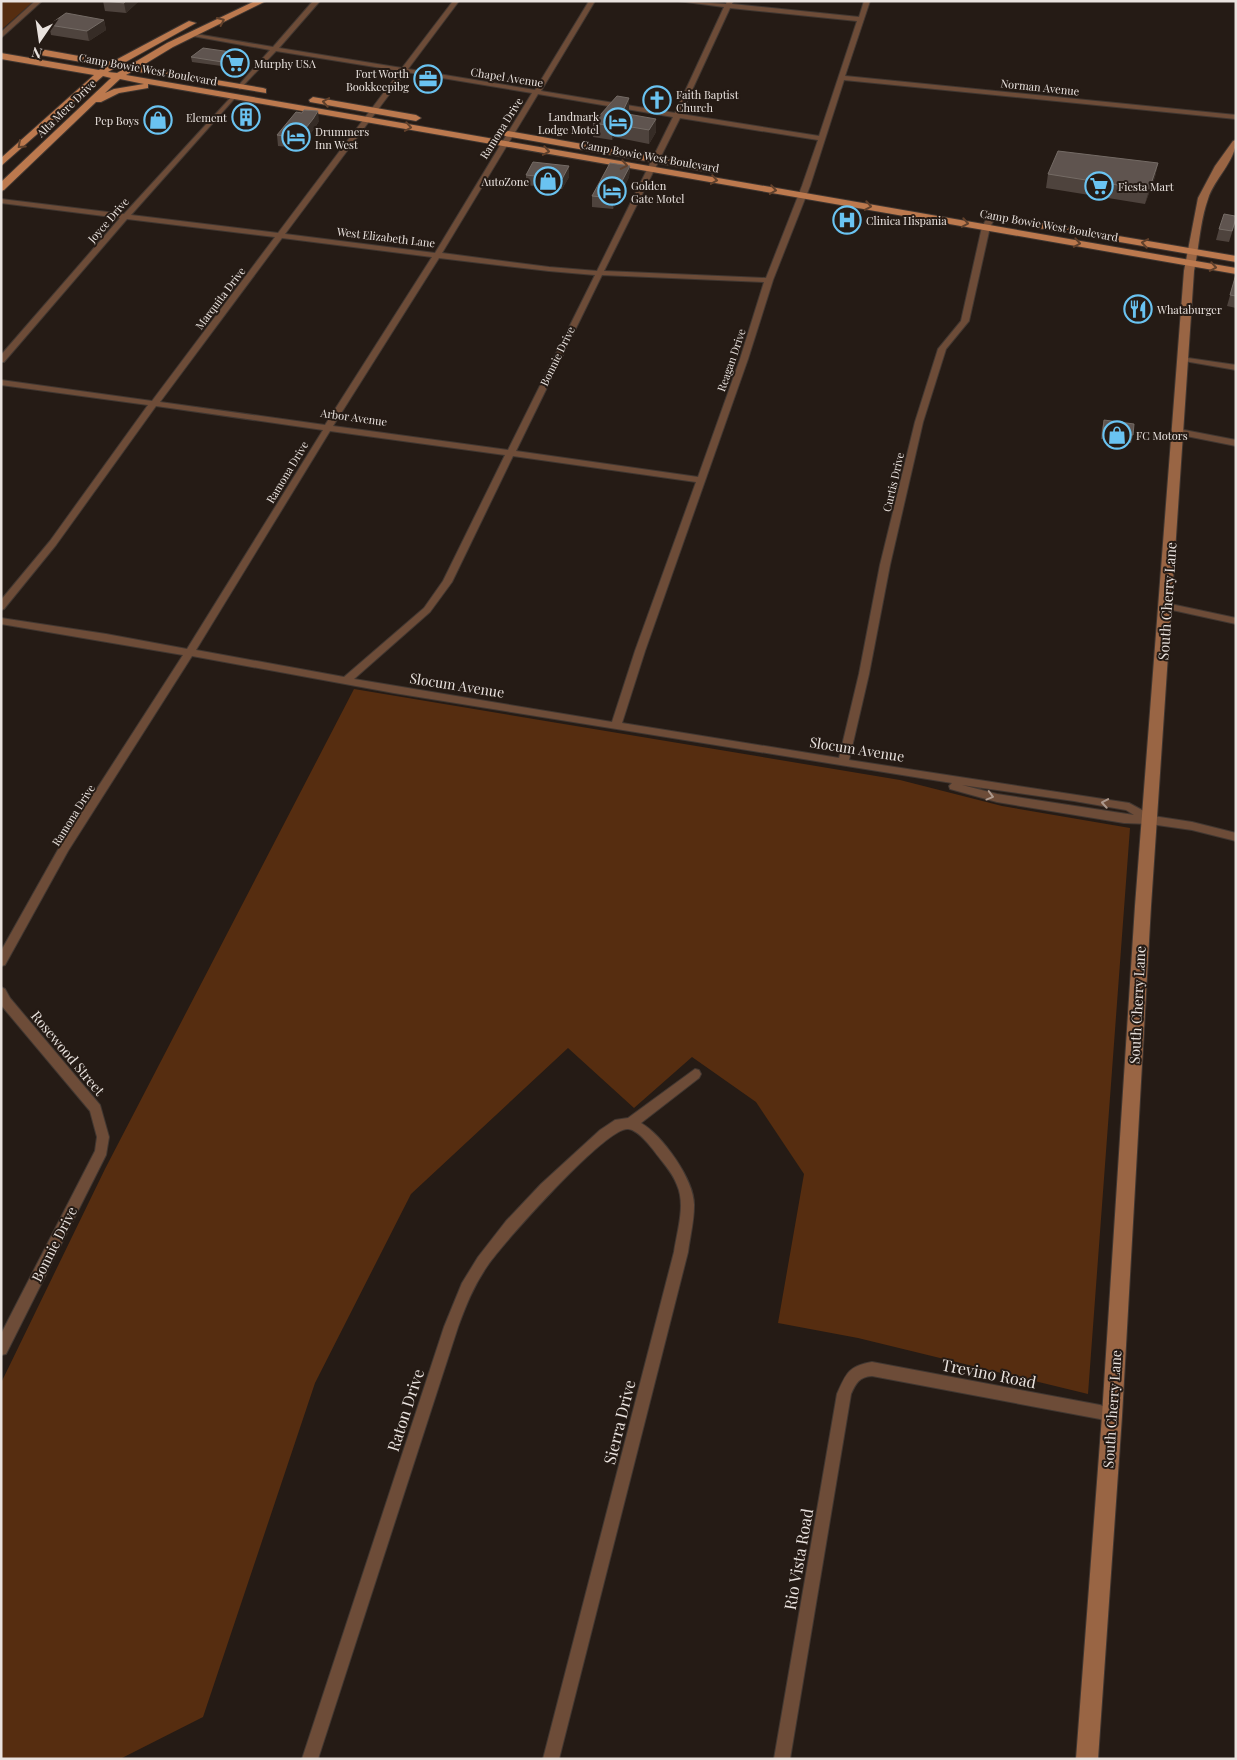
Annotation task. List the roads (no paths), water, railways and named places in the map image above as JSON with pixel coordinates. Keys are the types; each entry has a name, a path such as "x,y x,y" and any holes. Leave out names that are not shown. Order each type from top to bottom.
{"main road":[{"path":"217,12 241,1"},
{"name":"Alta Mere Drive","path":"1,188 117,77 170,45 262,1"},
{"name":"Alta Mere Drive","path":"1,163 112,64 200,20"},
{"path":"60,56 88,58 110,54 163,37"},
{"path":"170,45 157,58 156,63 160,69 228,85"},
{"name":"Camp Bowie West Boulevard","path":"28,50 269,92"},
{"name":"Camp Bowie West Boulevard","path":"1,56 650,169 965,213"},
{"path":"39,63 72,82 60,109"},
{"path":"80,112 108,95 133,87 160,86 193,90"},
{"path":"307,99 485,130"},
{"name":"Camp Bowie West Boulevard","path":"506,134 656,159 805,190 990,220 1190,263 1236,270"},
{"name":"Camp Bowie West Boulevard","path":"1030,224 1236,259"}],"street":[{"path":"1,36 39,1"},
{"path":"240,87 317,1"},
{"name":"Marquita Drive","path":"1,607 53,543 155,402 456,1"},
{"name":"Ramona Drive","path":"2,958 64,849 191,652 328,426 504,144 506,134 536,92 592,1"},
{"path":"681,1 729,4 861,19"},
{"name":"Reagan Drive","path":"616,725 640,651 702,480 769,280 805,190 867,1"},
{"name":"Bonnie Drive","path":"346,681 427,610 447,582 677,116 729,4"},
{"name":"Chapel Avenue","path":"190,35 822,139"},
{"name":"Norman Avenue","path":"842,78 1236,117"},
{"name":"Joyce Drive","path":"1,360 126,216 233,97"},
{"name":"South Cherry Lane","path":"1087,1759 1112,1416 1150,820 1190,263 1203,198 1220,166 1236,142"},
{"name":"West Elizabeth Lane","path":"1,201 436,255 599,273 769,280"},
{"name":"Curtis Drive","path":"843,762 918,424 942,348 965,321 990,220"},
{"path":"1184,358 1236,368"},
{"name":"Arbor Avenue","path":"1,382 328,426 702,480"},
{"path":"1179,432 1236,443"},
{"path":"1166,606 1236,622"},
{"name":"Slocum Avenue","path":"1,620 191,652 346,681 909,773 997,798 1124,819 1150,820 1192,826 1236,836"},
{"name":"Rosewood Street","path":"1,992 5,1001 96,1109 103,1137"},
{"name":"Raton Drive","path":"310,1759 451,1327 467,1288 483,1261 523,1212 553,1181 604,1134 625,1124 695,1074"},
{"name":"Sierra Drive","path":"551,1759 681,1252 688,1204 684,1185 657,1145 641,1129 625,1124"},
{"name":"Bonnie Drive","path":"1,1349 101,1150 103,1137"},
{"name":"Trevino Road","path":"859,1370 872,1368 1100,1412 1112,1416"},
{"name":"Rio Vista Road","path":"782,1759 844,1394 854,1374 859,1370"}],"place":[{"name":"Murphy USA","path":"235,63"},
{"name":"Fort Worth Bookkeepibg","path":"428,79"},
{"name":"Faith Baptist Church","path":"657,100"},
{"name":"Element","path":"246,117"},
{"name":"Pep Boys","path":"158,120"},
{"name":"Landmark Lodge Motel","path":"618,122"},
{"name":"Drummers Inn West","path":"296,137"},
{"name":"AutoZone","path":"548,181"},
{"name":"Fiesta Mart","path":"1099,186"},
{"name":"Golden Gate Motel","path":"612,191"},
{"name":"Clinica Hispania","path":"847,220"},
{"name":"Whataburger","path":"1138,309"},
{"name":"FC Motors","path":"1117,435"}]}
